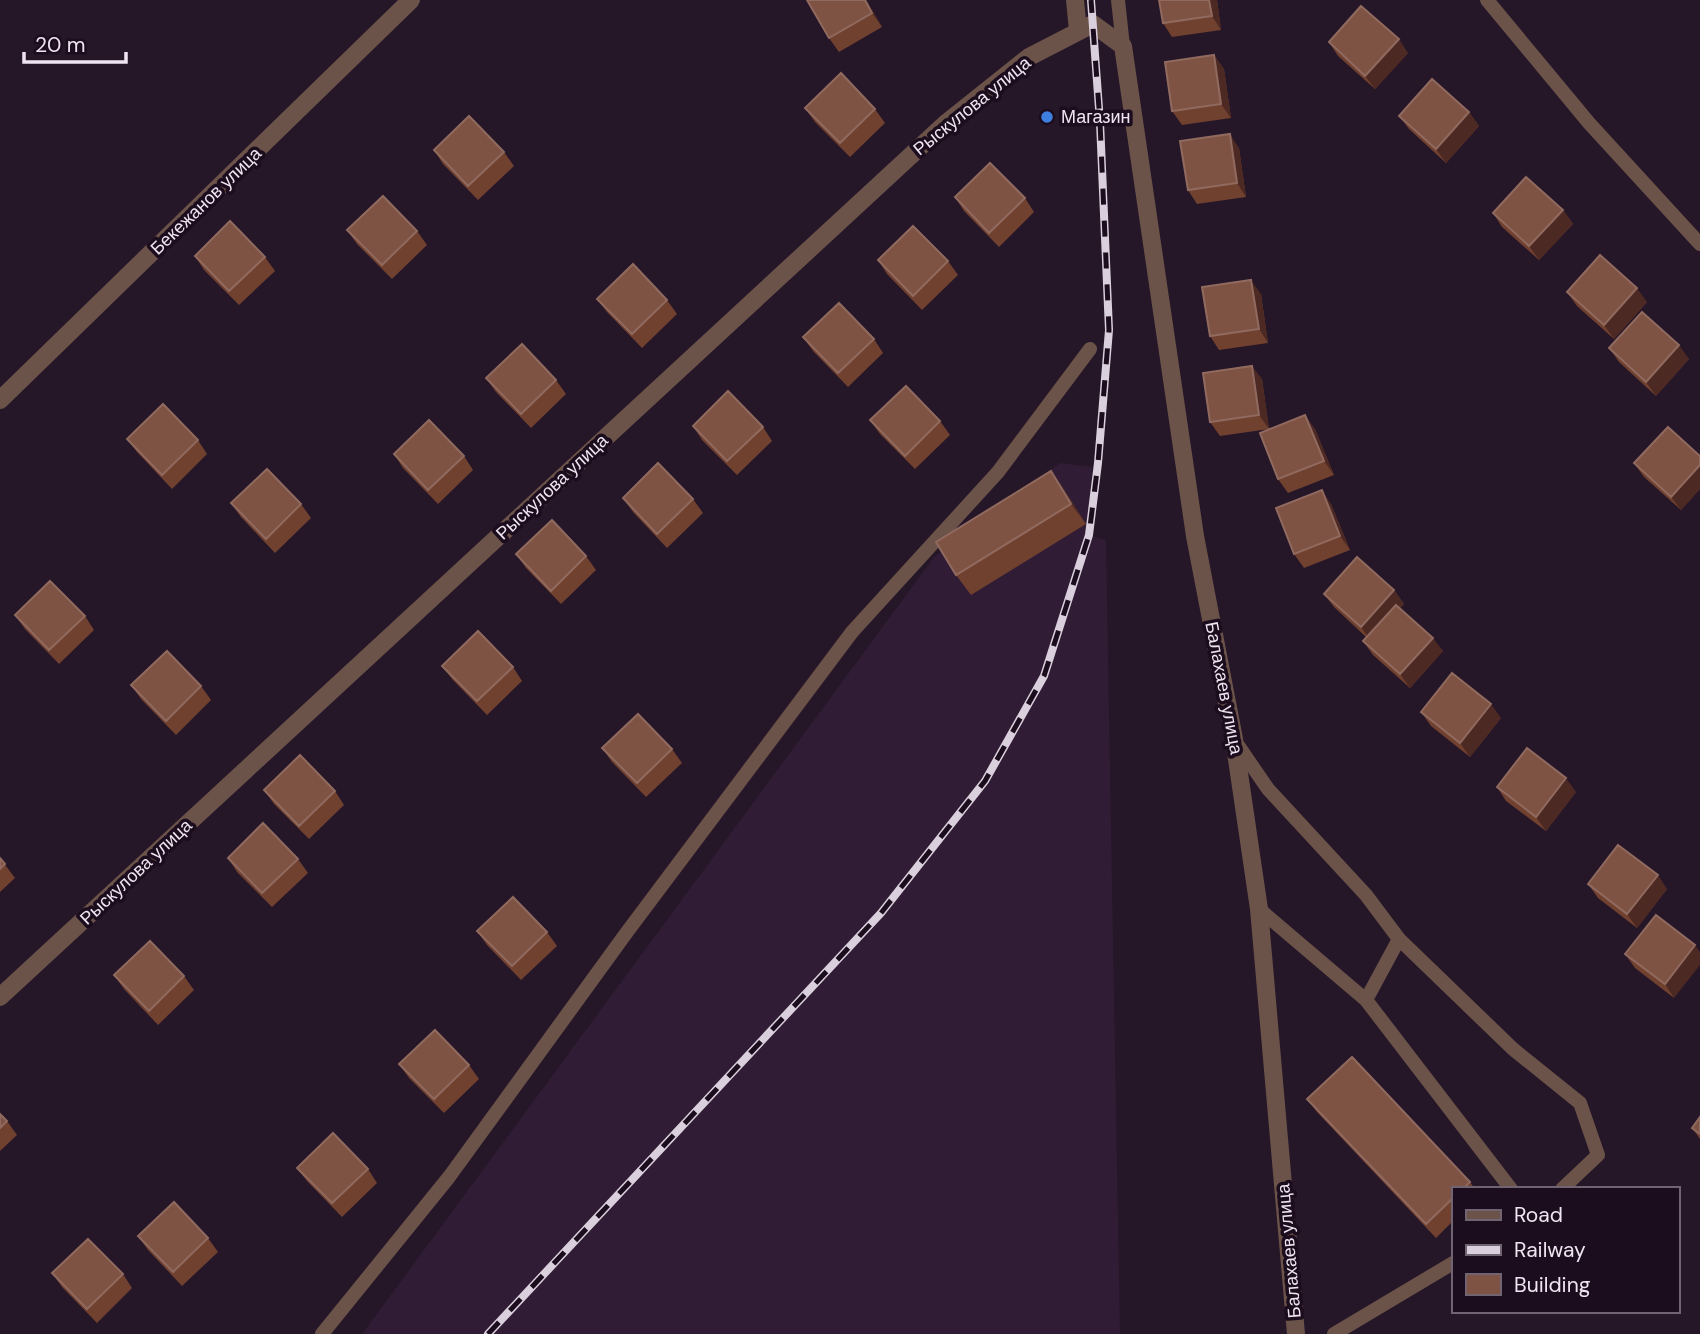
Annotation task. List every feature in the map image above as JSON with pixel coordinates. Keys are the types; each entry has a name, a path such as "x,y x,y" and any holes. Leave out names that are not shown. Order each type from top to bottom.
{"street":[{"name":"Бекежанов улица","path":"0,400 411,0"},
{"path":"1075,0 1078,31 1093,24 1123,46"},
{"name":"Рыскулова улица","path":"0,997 945,124 1029,57 1078,31"},
{"name":"Балахаев улица","path":"1123,46 1195,536 1234,739 1259,909 1296,1334"}],"lane":[{"path":"1118,0 1123,46"},
{"path":"1486,0 1589,122 1700,244"},
{"path":"321,1334 449,1177 627,932 852,632 999,472 1090,349"},
{"path":"1234,739 1268,789 1366,895 1399,939 1513,1049 1580,1103 1598,1154 1564,1187"},
{"path":"1259,909 1366,1000 1509,1187"},
{"path":"1366,1000 1399,939"},
{"path":"1334,1334 1452,1264"}],"shaded area":[{"path":"1060,463 1092,467 1089,535 1106,540 1120,1334 362,1334 934,557"}],"building":[{"path":"807,0 865,0 872,13 829,38"},
{"path":"1159,0 1209,0 1212,16 1163,23"},
{"path":"1361,6 1399,39 1365,76 1329,42"},
{"path":"1214,55 1221,104 1172,111 1165,62"},
{"path":"841,73 875,109 840,143 805,108"},
{"path":"1432,79 1469,112 1436,149 1399,116"},
{"path":"469,116 504,152 468,186 434,150"},
{"path":"1230,134 1237,183 1188,190 1180,141"},
{"path":"990,163 1025,198 989,233 955,197"},
{"path":"1526,177 1563,210 1529,246 1493,213"},
{"path":"383,196 417,231 382,265 347,230"},
{"path":"230,221 265,257 229,291 195,256"},
{"path":"913,226 948,261 913,296 878,260"},
{"path":"1600,255 1637,288 1604,325 1567,292"},
{"path":"633,264 667,300 632,334 597,299"},
{"path":"1251,280 1259,329 1210,336 1202,287"},
{"path":"839,303 874,339 838,373 803,337"},
{"path":"1642,312 1679,345 1646,382 1609,348"},
{"path":"522,344 556,380 521,414 486,378"},
{"path":"1252,366 1259,415 1210,422 1203,373"},
{"path":"906,386 940,421 905,456 870,420"},
{"path":"728,391 763,427 727,461 693,426"},
{"path":"163,404 198,440 162,475 127,439"},
{"path":"1305,415 1324,461 1278,479 1260,433"},
{"path":"429,420 464,456 428,490 394,454"},
{"path":"1668,427 1700,456 1700,465 1671,497 1634,463"},
{"path":"658,463 693,499 657,534 623,498"},
{"path":"267,469 301,504 266,539 231,503"},
{"path":"1051,471 1071,504 956,575 936,542"},
{"path":"1322,490 1340,536 1294,554 1276,508"},
{"path":"552,520 586,556 551,591 516,554"},
{"path":"1357,557 1394,590 1361,627 1324,594"},
{"path":"50,581 85,616 49,650 15,615"},
{"path":"1396,605 1433,638 1400,674 1363,641"},
{"path":"478,631 513,667 477,701 442,666"},
{"path":"167,651 201,686 166,721 131,685"},
{"path":"1452,673 1491,704 1460,743 1421,712"},
{"path":"638,714 672,749 637,783 602,748"},
{"path":"1527,748 1566,778 1536,817 1497,787"},
{"path":"300,755 335,791 299,826 264,790"},
{"path":"263,823 298,859 262,893 228,858"},
{"path":"1618,845 1658,875 1627,914 1588,884"},
{"path":"513,897 547,932 512,966 477,931"},
{"path":"1656,915 1695,945 1665,984 1625,954"},
{"path":"150,941 184,976 149,1011 114,975"},
{"path":"435,1030 469,1065 434,1099 399,1064"},
{"path":"1352,1057 1470,1182 1465,1187 1452,1187 1452,1199 1426,1224 1307,1099"},
{"path":"0,1114 7,1121 0,1128"},
{"path":"1700,1117 1700,1134 1692,1128"},
{"path":"333,1133 368,1169 332,1203 297,1168"},
{"path":"174,1202 208,1238 173,1272 138,1236"},
{"path":"88,1239 123,1274 87,1309 52,1273"}],"railway":[{"path":"488,1334 881,913 985,781 1044,676 1089,535 1109,330 1100,122 1091,0"}],"place":[{"name":"Магазин","path":"1047,117"}]}
